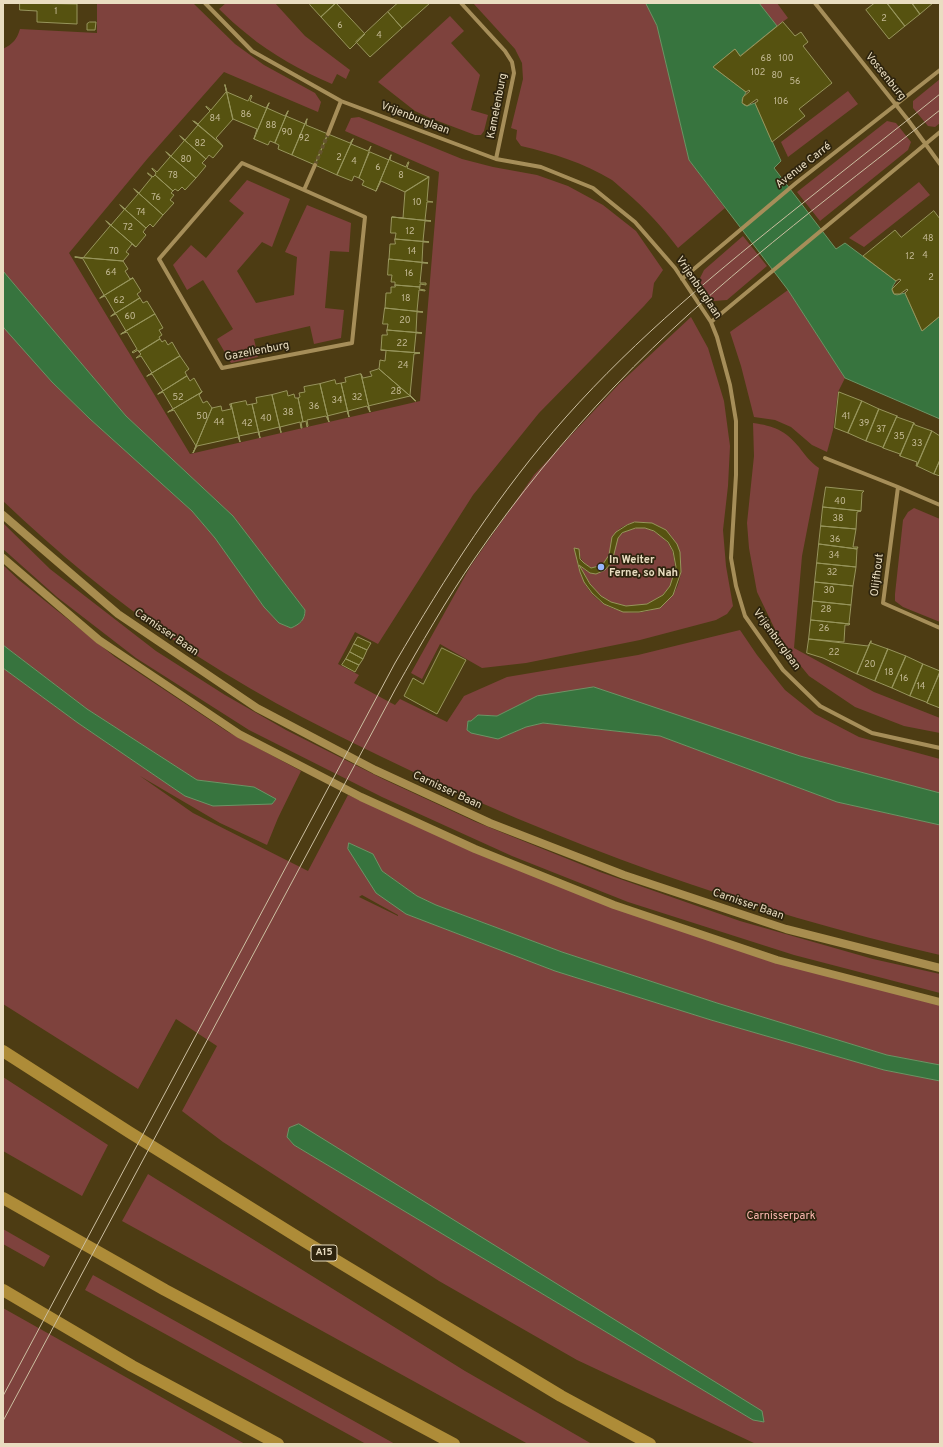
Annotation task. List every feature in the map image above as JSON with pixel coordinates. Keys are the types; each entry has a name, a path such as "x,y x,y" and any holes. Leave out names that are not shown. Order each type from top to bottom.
{"highway":[{"name":"A15","path":"3,1051 129,1132 311,1245 561,1396 650,1444"},
{"path":"3,1198 165,1290 454,1444"},
{"path":"3,1290 132,1366 278,1444"}],"main road":[{"name":"Carnisser Baan","path":"3,515 118,614 257,708 375,770 490,823 624,875 786,929 940,968"},
{"path":"3,558 99,640 239,734 361,797 475,849 614,905 777,960 940,1002"}],"street":[{"name":"Vrijenburglaan","path":"205,3 252,51 341,101 496,159 541,168 593,188 635,222 675,268 711,322 717,337 730,385 736,421 736,475 731,558 736,586 745,616 784,670 820,706 872,733 940,748"},
{"name":"Kamelenburg","path":"461,3 505,51 512,62 514,73 496,159"},
{"name":"Vossenburg","path":"815,3 896,105 940,164"},
{"name":"Avenue Carré","path":"682,279 796,183 940,70"},
{"path":"328,134 341,101"},
{"path":"711,322 940,132"},
{"name":"Gazellenburg","path":"242,162 304,190 365,216 352,343 222,368 159,259 242,162"},
{"path":"304,190 315,165"},
{"path":"825,458 940,505"},
{"name":"Olijfhout","path":"898,487 883,603 940,628"}],"green space":[{"path":"97,3 193,3 235,44 264,65 315,93 321,102 318,112 224,72 148,158 69,253 190,454 420,401 439,172 345,131 351,118 359,117 462,159 493,167 537,175 568,186 603,205 636,231 663,270 654,283 652,297 539,413 473,495 378,644 355,632 338,664 359,675 354,683 395,705 400,699 447,722 464,696 507,677 638,655 740,630 757,655 785,690 815,714 859,737 940,759 940,793 800,756 537,696 497,716 478,715 471,721 498,739 526,727 543,723 660,736 837,802 940,825 940,955 797,918 656,872 517,818 449,789 382,757 250,689 200,658 108,592 3,501 3,326 52,382 90,419 192,511 215,538 264,607 279,623 291,628 301,622 305,610 233,516 126,416 3,271 3,49 14,41 20,29 97,33"},
{"path":"226,3 275,3 305,36 350,70 346,79 337,74 332,84 277,56 247,34 219,9"},
{"path":"473,3 646,3 657,25 689,160 725,208 678,248 647,212 612,180 590,168 568,159 521,146 516,139 517,130 511,128 523,79 522,63 515,49"},
{"path":"759,3 777,3 788,18 777,26"},
{"path":"450,16 464,31 451,43 480,75 471,110 488,115 484,131 481,135 475,135 415,111 378,82"},
{"path":"940,79 940,123 935,127 928,126 913,108 913,101"},
{"path":"848,91 858,104 788,157 781,142"},
{"path":"887,121 896,123 911,142 908,150 820,221 797,192"},
{"path":"247,180 290,199 272,247 262,242 237,271 256,303 294,295 297,257 285,252 307,205 351,223 349,252 330,251 325,308 344,310 341,338 314,344 310,326 254,339 258,357 231,363 217,339 233,329 203,280 187,290 173,265 191,245 206,258 244,213 229,201"},
{"path":"919,182 930,195 864,247 849,238"},
{"path":"743,236 767,266 727,300 714,301 704,292 698,282 704,270"},
{"path":"788,290 845,378 838,392 833,430 827,452 812,445 791,427 775,420 754,417 741,366 730,332"},
{"path":"691,317 708,348 724,401 730,446 728,486 723,530 726,566 733,606 727,614 716,620 640,640 526,663 482,668 440,644 422,679 411,673 470,567 534,475 619,384","holes":["635,522 658,525 666,531 676,543 681,559 679,583 672,596 662,605 649,611 635,613 620,611 606,605 590,591 580,574 575,548 579,549 582,560 588,566 591,568 599,565 607,559 616,533 622,527"]},
{"path":"753,423 773,427 789,436 819,468 802,556 794,648 874,692 940,718 940,733 904,726 855,707 809,676 781,642 757,592 749,548 747,523 754,456"},
{"path":"914,508 940,519 940,622 903,607 895,601 903,520 908,512"},
{"path":"3,523 50,569 156,651 225,695 286,730 383,779 476,822 600,872 740,921 873,959 940,974 940,993 794,955 628,902 512,856 382,797 249,730 136,658 57,597 3,549"},
{"path":"636,528 651,530 668,543 674,556 674,574 670,586 662,595 651,602 638,606 625,606 612,602 600,595 588,581 579,565 586,571 594,574 606,569 610,565 614,556 616,541 619,536"},
{"name":"Carnisserpark","path":"3,565 19,580 115,657 228,732 301,771 278,818 267,845 220,823 140,776 193,813 308,871 348,795 527,873 718,941 940,1003 940,1065 887,1055 717,1003 562,952 436,905 417,896 382,871 372,854 349,843 406,914 555,971 711,1020 884,1070 940,1081 940,1444 756,1444 577,1360 439,1281 223,1142 182,1111 217,1046 176,1019 138,1089 3,1004 3,668 78,723 185,796 254,787 197,780 87,709 3,645","holes":["362,895 398,915 398,916 359,897","287,1137 753,1420 294,1145"]},
{"path":"3,1077 108,1145 82,1196 3,1151"},
{"path":"148,1174 465,1371 592,1444 528,1444 122,1221"},
{"path":"3,1229 50,1256 44,1267 3,1244"},
{"path":"93,1275 395,1444 366,1444 85,1290"},
{"path":"3,1308 234,1438 245,1444 3,1444"}],"shaded area":[{"path":"646,3 759,3 777,26 740,56 735,49 713,67 746,92 742,100 744,105 747,106 755,103 781,161 774,168 836,249 845,243 896,281 892,291 897,295 905,293 922,331 940,316 940,419 845,378 788,290 689,160 657,26"},
{"path":"3,271 126,416 233,516 305,610 303,619 299,623 291,628 279,623 264,607 215,538 192,511 90,419 52,382 4,328"},
{"path":"3,645 87,709 197,780 254,787 276,799 272,804 213,806 185,796 78,723 3,668"},
{"path":"594,687 800,756 940,793 940,825 837,802 660,736 543,723 526,727 498,739 471,733 467,730 468,721 471,721 478,715 497,716 537,696"},
{"path":"349,843 373,854 382,871 417,896 436,905 562,952 717,1003 887,1055 940,1065 940,1081 884,1070 711,1020 555,971 406,914 376,893 348,849"},
{"path":"299,1124 762,1411 764,1422 753,1420 294,1145 287,1137 289,1128"}],"building":[{"path":"20,3 77,4 77,24 37,22 37,11 20,10"},
{"path":"311,3 336,3 321,17 310,5"},
{"path":"336,3 365,34 350,49 321,17"},
{"path":"398,3 430,3 402,28 388,12"},
{"path":"875,3 887,3 905,26 889,39 866,10"},
{"path":"887,3 912,3 920,14 905,26"},
{"path":"912,3 933,3 920,14"},
{"path":"388,12 402,28 370,57 356,42"},
{"path":"90,22 96,22 95,30 87,30 87,24"},
{"path":"783,22 795,36 801,32 808,42 803,46 832,83 799,109 805,116 772,142 755,103 758,101 757,99 747,106 742,103 743,97 750,91 749,90 746,92 713,67 735,49 740,56"},
{"path":"225,85 233,119 216,138 223,146 194,121 198,124 210,111 206,106 211,110 226,92"},
{"path":"225,85 227,92 248,101 251,95 250,101 266,108 269,103 254,139 257,129 233,119"},
{"path":"269,103 267,108 285,116 288,111 275,143 270,141 268,145 254,139"},
{"path":"288,111 286,116 305,124 292,155 278,149 279,145 275,143"},
{"path":"307,119 306,125 328,134 315,165 292,155"},
{"path":"198,125 223,146 213,158 209,155 206,159 180,136 185,140"},
{"path":"328,134 350,143 353,139 337,175 315,165"},
{"path":"180,136 206,159 202,163 206,166 196,178 166,152 171,156 184,141"},
{"path":"353,139 351,144 368,151 371,146 359,178 354,176 352,181 337,175"},
{"path":"166,152 196,178 185,190 182,187 178,191 175,189 173,191 155,175 156,173 152,169 157,172 170,157"},
{"path":"370,152 389,160 376,191 362,185 364,181 359,178"},
{"path":"391,155 390,160 406,167 409,162 407,168 429,177 405,192 381,181 376,191"},
{"path":"148,173 153,177 155,175 173,191 171,193 174,195 170,200 174,203 163,215 134,189 139,193 152,177"},
{"path":"429,177 427,201 433,202 427,202 425,220 431,221 392,217 403,218 405,192"},
{"path":"134,189 163,215 153,227 150,224 146,228 120,205 125,209 138,194"},
{"path":"120,205 146,228 143,232 146,235 136,247 106,221 111,225 124,210"},
{"path":"934,211 940,219 940,316 922,331 905,293 908,290 907,289 900,294 894,294 892,289 901,280 899,279 896,281 863,256 895,230 901,237"},
{"path":"392,217 431,221 425,221 423,241 429,242 395,239 396,233 391,233"},
{"path":"106,221 136,247 132,244 126,252 129,254 123,261 83,258 110,226"},
{"path":"395,239 429,242 423,242 422,262 428,263 389,259 390,244 395,244"},
{"path":"75,257 123,261 128,269 125,271 130,279 133,278 100,298 104,295 83,259"},
{"path":"389,259 428,263 422,263 420,283 426,283 426,285 420,284 420,287 395,285 395,282 391,282 392,275 388,275"},
{"path":"133,278 141,291 137,294 140,298 111,316 115,313 105,296 100,298"},
{"path":"395,285 420,287 419,289 425,290 419,290 417,311 423,312 385,308 386,293 391,293 391,287 395,287"},
{"path":"140,298 143,303 147,301 155,314 121,334 126,331 116,314 111,316"},
{"path":"385,308 423,312 417,312 416,332 422,333 387,330 388,324 383,324"},
{"path":"155,314 163,328 159,330 162,335 159,337 160,339 139,352 138,350 133,353 132,352 137,349 127,332 121,334"},
{"path":"387,330 422,333 416,333 414,353 381,350 382,335 387,335"},
{"path":"160,339 162,342 165,340 168,345 172,342 180,356 152,373 141,356 136,358 141,354 139,352"},
{"path":"381,350 420,353 414,354 410,395 416,401 379,369 380,360 385,361 386,351"},
{"path":"180,356 189,369 185,372 187,376 163,391 152,374 147,376"},
{"path":"379,369 416,401 410,396 369,406 361,374 363,378 372,376 370,372"},
{"path":"361,374 370,412 367,406 348,411 349,417 341,383 346,382 345,378"},
{"path":"187,376 190,381 194,378 202,392 168,412 173,409 163,392 158,394"},
{"path":"335,380 336,384 341,383 349,417 347,411 328,416 320,384"},
{"path":"320,384 329,422 326,416 307,420 307,427 306,421 303,422 298,398 300,397 299,393 305,392 304,387"},
{"path":"287,391 288,396 294,394 295,398 298,398 303,422 301,422 302,428 300,422 280,427 281,433 272,395"},
{"path":"202,392 199,395 203,403 207,401 212,408 196,446 174,410 168,412"},
{"path":"839,392 862,401 848,433 835,428"},
{"path":"272,395 281,432 279,427 259,432 260,438 252,404 257,403 256,398"},
{"path":"246,401 247,405 252,404 260,438 258,432 239,436 240,442 231,404"},
{"path":"862,401 879,409 866,441 848,433"},
{"path":"230,404 240,442 238,437 197,446 193,453 212,408 221,406 222,411 231,409"},
{"path":"879,409 897,416 883,448 866,441"},
{"path":"897,416 914,423 900,456 900,454 883,448"},
{"path":"914,423 915,425 932,431 917,466 917,462 900,456"},
{"path":"932,431 940,436 940,460 934,474 917,466"},
{"path":"940,460 940,476 934,474"},
{"path":"826,487 864,491 862,493 861,511 823,507"},
{"path":"823,507 861,511 857,512 856,529 821,526"},
{"name":"In Weiter Ferne, so Nah","path":"635,522 652,523 666,530 677,544 680,552 681,572 673,595 660,608 639,612 623,612 604,604 592,593 584,582 580,572 574,548 579,549 580,559 584,563 591,568 599,566 603,564 609,555 612,537 616,532","holes":["636,528 645,528 654,531 668,542 673,551 676,567 670,586 663,595 647,604 626,606 611,602 601,596 590,584 579,565 590,573 596,574 605,570 612,562 618,538 622,533"]},
{"path":"821,526 856,529 853,547 858,547 857,549 819,544"},
{"path":"819,544 857,549 856,567 817,563"},
{"path":"817,563 856,567 853,586 815,582"},
{"path":"815,582 853,586 851,605 813,601"},
{"path":"813,601 851,605 850,624 811,620"},
{"path":"811,620 850,624 845,625 844,642 809,639"},
{"path":"358,637 371,643 367,650 354,644"},
{"path":"809,639 868,646 871,641 857,674 823,658 807,653"},
{"path":"871,641 871,643 888,649 875,681 857,674"},
{"path":"354,644 367,650 363,659 350,652"},
{"path":"442,648 466,660 437,714 404,696 413,678 423,684"},
{"path":"888,649 906,656 892,688 875,681"},
{"path":"350,652 363,659 359,665 346,659"},
{"path":"906,656 923,664 910,696 892,688"},
{"path":"346,659 359,665 355,672 342,665"},
{"path":"923,664 940,671 927,703 910,696"},
{"path":"940,673 940,708 927,703"}],"tunnel":[{"path":"315,165 328,134"}],"tram line":[{"path":"3,1396 395,663 434,598 496,505 518,475 566,417 621,359 650,332 741,253 940,94"},
{"path":"3,1421 396,688 444,606 491,535 559,448 596,406 653,348 773,242 940,110"}],"place":[{"name":"In Weiter Ferne, so Nah","path":"601,567"}]}
